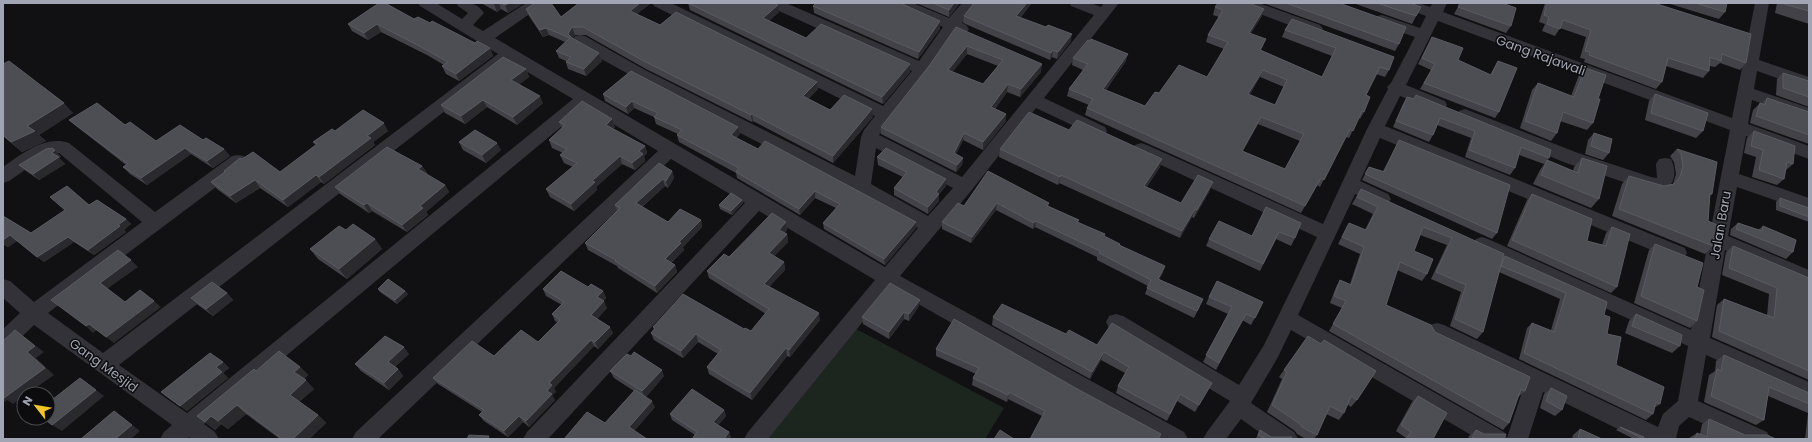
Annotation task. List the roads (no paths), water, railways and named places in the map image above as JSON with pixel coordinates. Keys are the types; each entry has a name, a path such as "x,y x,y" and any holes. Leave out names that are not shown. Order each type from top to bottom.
{"street":[{"path":"425,3 670,150 888,278 1177,439"},
{"path":"463,3 473,9 476,13 464,26"},
{"path":"484,38 536,3"},
{"path":"659,3 886,114"},
{"path":"772,3 922,69"},
{"path":"899,3 973,34"},
{"path":"862,187 869,137 922,69 952,25 970,3"},
{"path":"1076,3 1107,8"},
{"path":"1244,3 1327,33"},
{"name":"Gang Rajawali","path":"1404,3 1437,9 1738,128 1809,153"},
{"name":"Jalan Baru","path":"1687,406 1698,342 1700,262 1718,239 1751,63 1748,35 1762,3"},
{"path":"755,439 930,226 965,186 1033,100 1050,68 1107,8"},
{"path":"1214,439 1240,402 1271,351 1328,234 1395,87 1402,60 1424,35 1437,9"},
{"path":"1368,15 1424,35"},
{"path":"580,40 639,74 862,187 930,226"},
{"path":"103,365 509,53"},
{"path":"1751,63 1809,83"},
{"path":"1395,87 1572,158 1643,182 1657,184 1664,182 1666,179 1665,164"},
{"path":"1745,92 1809,114"},
{"path":"171,439 585,98"},
{"path":"1033,100 1328,234"},
{"path":"1375,129 1700,262"},
{"path":"869,137 965,186"},
{"path":"3,176 43,150 59,146 63,147 155,222"},
{"path":"363,439 670,150"},
{"path":"3,342 33,313 238,161"},
{"path":"1729,177 1809,205"},
{"path":"1350,184 1401,208"},
{"path":"534,439 758,201"},
{"path":"1466,237 1809,392"},
{"path":"1718,239 1809,278"},
{"name":"Gang Mesjid","path":"3,288 33,313 103,365 208,439"},
{"path":"1287,318 1497,439"},
{"path":"1116,322 1240,402 1287,439"},
{"path":"1437,331 1537,378 1660,439"},
{"path":"1517,439 1537,378"},
{"path":"1665,439 1670,421 1687,406 1760,439"}]}
